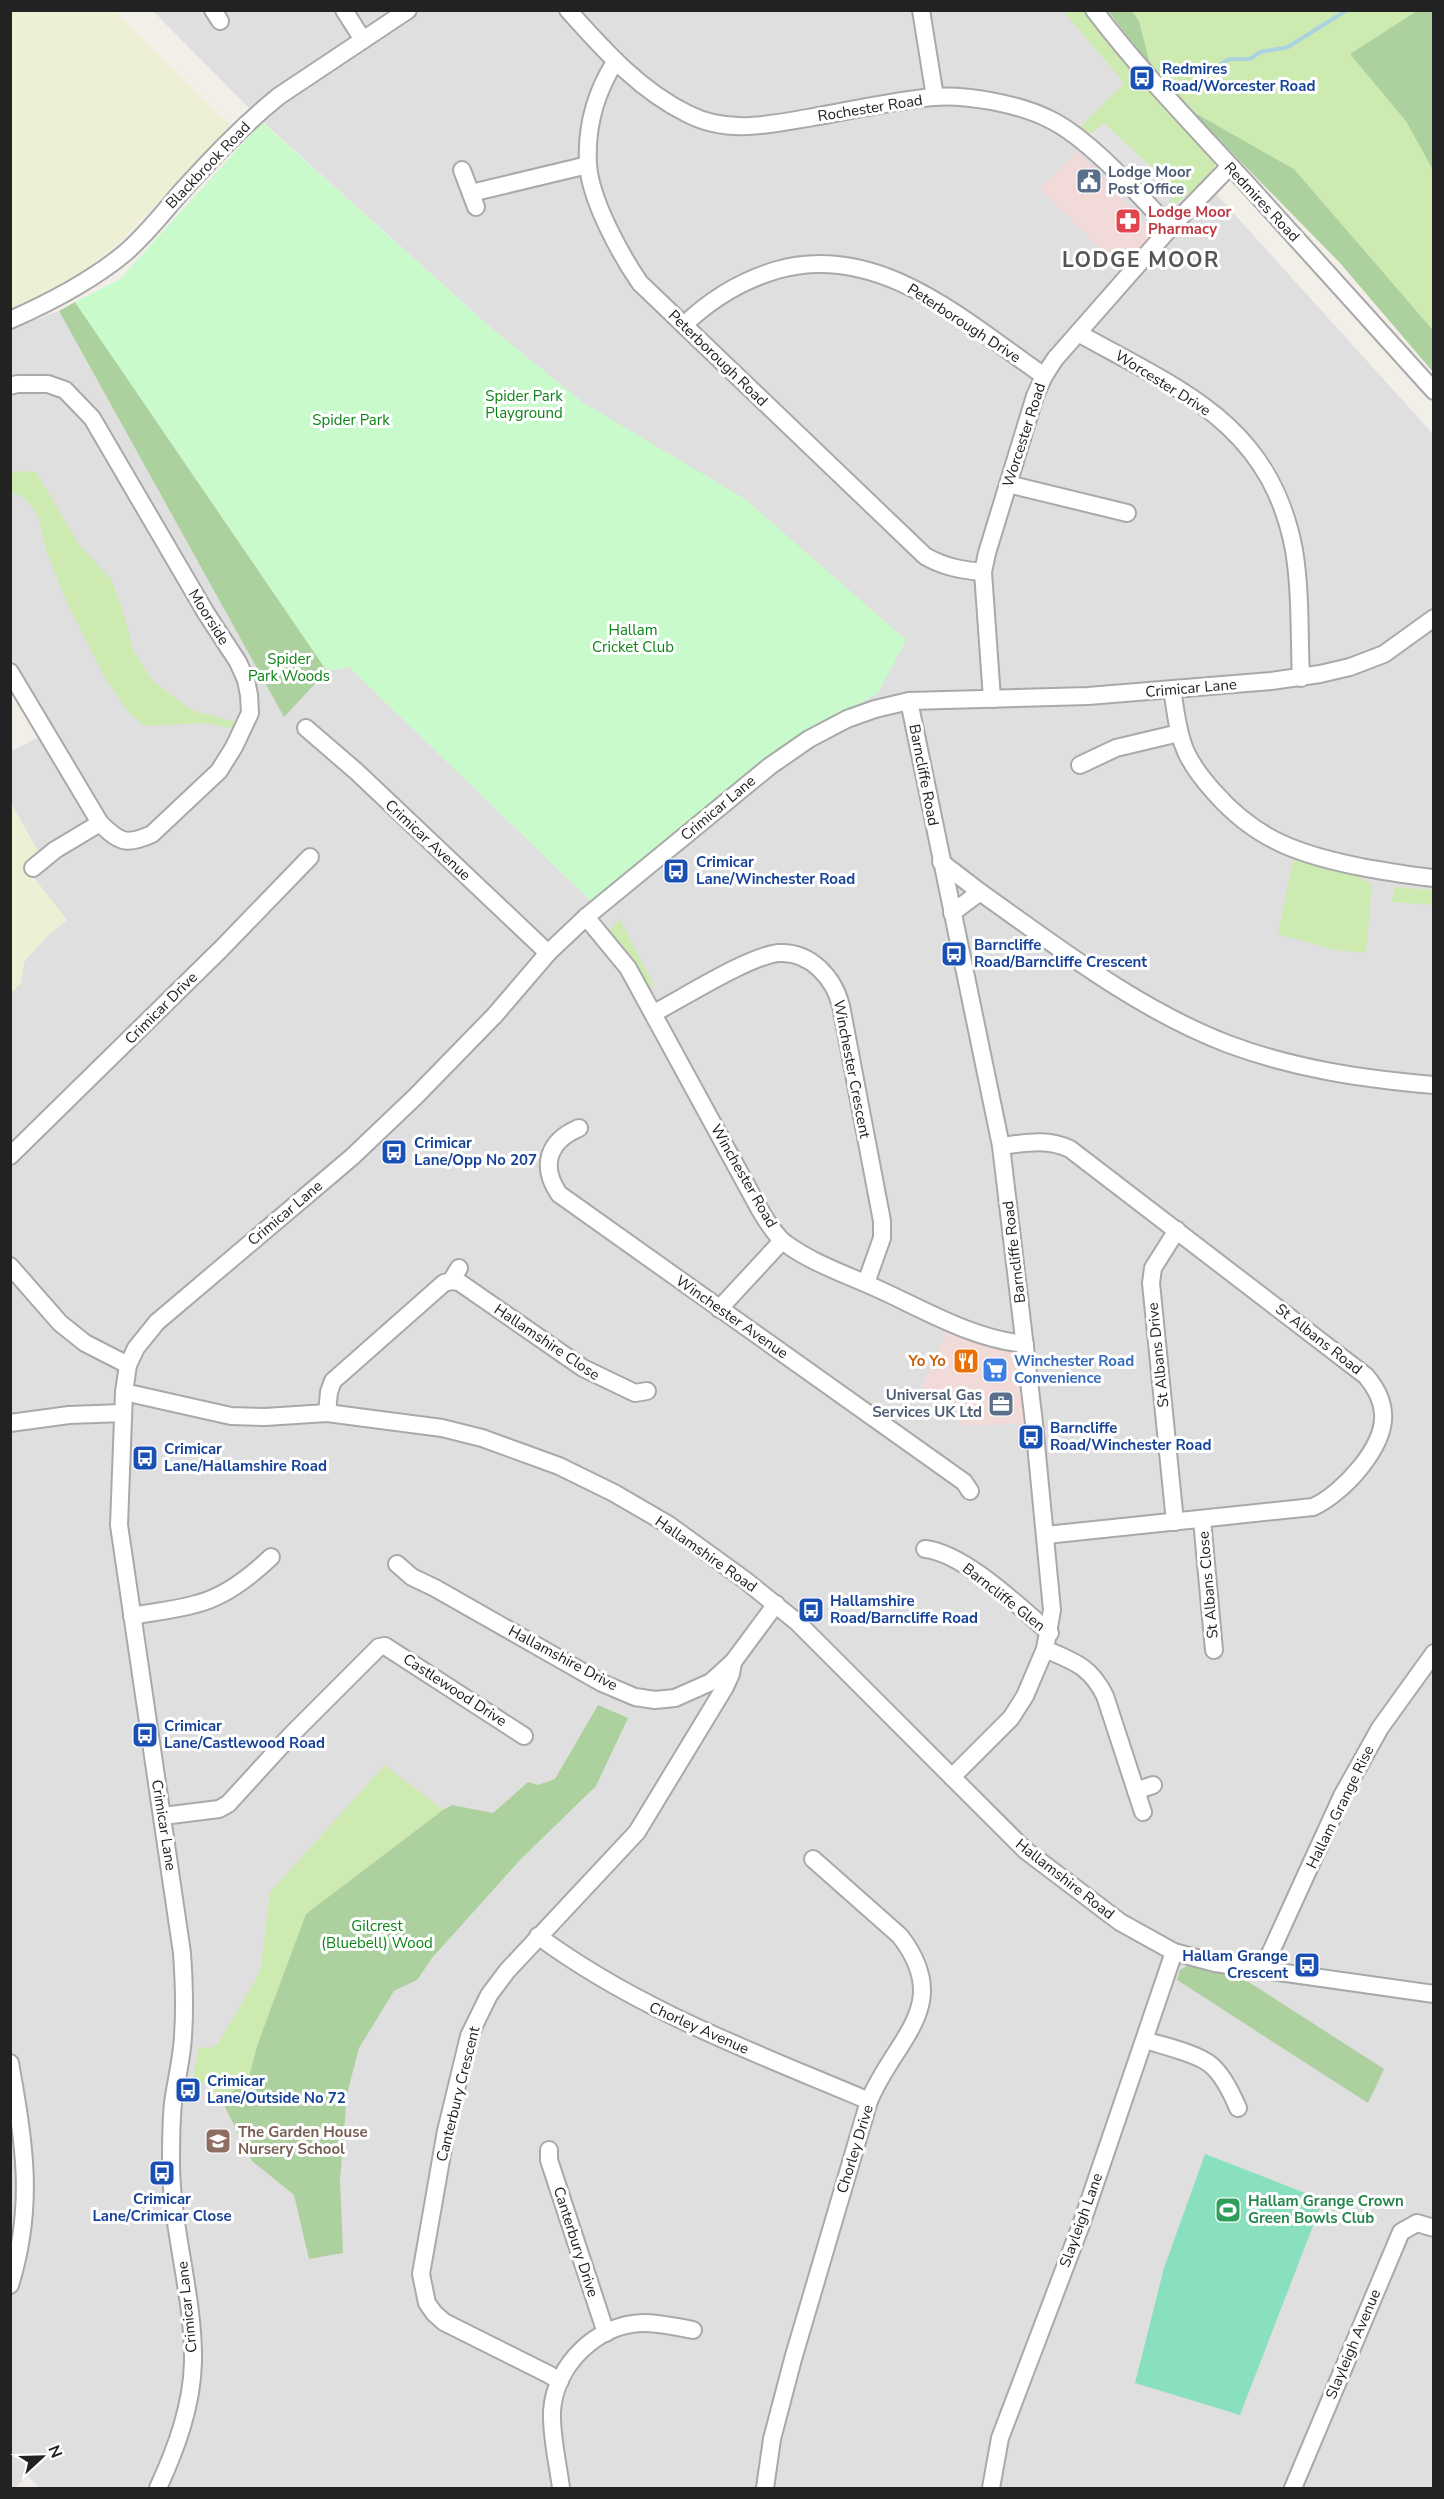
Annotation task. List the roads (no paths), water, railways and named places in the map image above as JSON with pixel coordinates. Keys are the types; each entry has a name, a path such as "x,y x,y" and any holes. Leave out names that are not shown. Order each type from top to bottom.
{"street":[{"path":"344,10 363,40"},
{"name":"Blackbrook Road","path":"10,320 100,273 127,251 227,142 262,109 408,10"},
{"name":"Rochester Road","path":"568,10 615,62 652,92 689,115 723,126 756,127 935,97 977,100 1029,111 1050,120 1084,143 1170,228"},
{"path":"921,10 935,97"},
{"name":"Redmires Road","path":"1094,10 1139,66 1434,391"},
{"name":"Peterborough Road","path":"615,62 596,99 589,136 588,165 608,229 621,256 639,283 925,556 940,565 954,569 983,572"},
{"path":"462,170 474,200 588,165"},
{"name":"Worcester Road","path":"992,699 983,572 1035,396 1044,376 1078,333 1170,228 1230,166"},
{"name":"Peterborough Drive","path":"684,326 704,306 730,288 765,274 796,265 825,263 850,266 877,272 903,283 937,303 1044,376"},
{"name":"Worcester Drive","path":"1078,333 1198,402 1242,439 1257,458 1282,506 1294,552 1301,678"},
{"name":"Moorside","path":"10,386 48,384 65,390 92,418 206,613 238,662 249,695 250,713 245,727 224,763 172,817 152,834 125,842 114,837 99,823 10,672"},
{"path":"1008,484 1127,513"},
{"name":"Crimicar Lane","path":"158,2488 173,2456 186,2410 193,2362 189,2301 171,2166 171,2124 183,2037 184,1992 179,1920 119,1525 124,1392 128,1365 136,1348 156,1322 352,1157 471,1039 548,953 586,917 770,766 809,739 847,719 909,701 1088,696 1301,678 1350,668 1373,660 1396,647 1434,618"},
{"path":"1172,690 1179,733 1186,753 1210,788 1234,813 1258,832 1290,848 1328,861 1434,878"},
{"name":"Barncliffe Road","path":"909,701 1001,1146 1046,1535 1052,1610 1050,1633 1045,1649 1025,1696 1011,1718 952,1777"},
{"name":"Crimicar Avenue","path":"306,728 357,772 548,953"},
{"path":"1080,765 1116,748 1179,733"},
{"path":"33,868 56,850 99,823"},
{"name":"Crimicar Drive","path":"10,1156 212,958 310,857"},
{"path":"941,862 980,892 1124,992 1180,1023 1228,1044 1320,1071 1360,1078 1434,1085"},
{"path":"952,913 980,892"},
{"name":"Winchester Road","path":"586,917 628,968 760,1210 782,1241 800,1253 991,1339 1025,1344"},
{"name":"Winchester Crescent","path":"654,1013 753,960 778,953 803,958 823,972 832,982 841,1006 882,1221 882,1238 866,1283"},
{"name":"Winchester Avenue","path":"579,1128 562,1137 553,1148 548,1172 551,1183 559,1194 912,1444 964,1482 970,1491"},
{"name":"St Albans Road","path":"1001,1146 1040,1142 1058,1143 1070,1149 1366,1376 1378,1394 1384,1414 1382,1428 1374,1447 1359,1470 1324,1502 1313,1507 1046,1535"},
{"name":"St Albans Drive","path":"1174,1522 1151,1283 1153,1268 1177,1230"},
{"path":"719,1309 782,1241"},
{"path":"10,1266 60,1323 85,1343 128,1365"},
{"name":"Hallamshire Close","path":"327,1413 328,1392 333,1382 455,1274 459,1282 582,1368 635,1393 647,1391"},
{"name":"Hallamshire Road","path":"124,1392 231,1416 265,1417 327,1413 442,1428 482,1437 559,1466 614,1493 669,1525 776,1604 840,1663 1025,1850 1120,1922 1174,1952"},
{"path":"10,1423 69,1415 123,1413"},
{"name":"St Albans Close","path":"1202,1520 1214,1650"},
{"name":"Barncliffe Glen","path":"925,1549 935,1550 968,1568 993,1585 1050,1633"},
{"path":"132,1616 209,1600 233,1587 271,1557"},
{"name":"Hallamshire Drive","path":"397,1564 412,1577 602,1683 635,1697 655,1700 675,1698 711,1682 733,1662 776,1604"},
{"name":"Castlewood Drive","path":"163,1816 219,1809 228,1804 292,1734 379,1647 385,1646 524,1736"},
{"path":"1045,1649 1078,1663 1097,1681 1105,1696 1143,1812"},
{"name":"Hallam Grange Rise","path":"1263,1969 1342,1796 1380,1728 1434,1653"},
{"name":"Canterbury Crescent","path":"560,2381 444,2322 427,2303 421,2274 446,2131 469,2036 489,1995 538,1936 637,1832 731,1674 733,1662"},
{"path":"711,1682 716,1700"},
{"path":"1136,1791 1153,1785"},
{"name":"Chorley Drive","path":"765,2488 772,2439 787,2382 869,2101 879,2078 918,2017 922,2003 921,1977 916,1960 900,1936 813,1859"},
{"name":"Chorley Avenue","path":"538,1936 568,1959 643,2002 869,2101"},
{"path":"1174,1952 1215,1963 1434,1994"},
{"name":"Slayleigh Lane","path":"991,2488 1000,2438 1081,2225 1174,1952"},
{"path":"1145,2040 1212,2065 1224,2081 1238,2108"},
{"path":"10,2063 26,2156 26,2191 21,2241 10,2285"},
{"name":"Canterbury Drive","path":"549,2150 549,2160 606,2333"},
{"name":"Slayleigh Avenue","path":"1293,2488 1401,2232 1417,2223 1434,2228"},
{"path":"561,2488 552,2412 560,2381 568,2364 580,2350 606,2333 641,2323 693,2330"}],"waterway":[{"path":"1194,82 1229,59 1250,59 1260,52 1288,47 1347,10"}],"place":[{"name":"Redmires Road/Worcester Road","path":"1142,78"},
{"name":"Lodge Moor Post Office","path":"1089,181"},
{"name":"Lodge Moor Pharmacy","path":"1128,221"},
{"name":"Crimicar Lane/Winchester Road","path":"676,871"},
{"name":"Barncliffe Road/Barncliffe Crescent","path":"954,954"},
{"name":"Crimicar Lane/Opp No 207","path":"394,1152"},
{"name":"Yo Yo","path":"966,1361"},
{"name":"Winchester Road Convenience","path":"995,1370"},
{"name":"Universal Gas Services UK Ltd","path":"1001,1404"},
{"name":"Barncliffe Road/Winchester Road","path":"1031,1437"},
{"name":"Crimicar Lane/Hallamshire Road","path":"145,1458"},
{"name":"Hallamshire Road/Barncliffe Road","path":"811,1610"},
{"name":"Crimicar Lane/Castlewood Road","path":"145,1735"},
{"name":"Hallam Grange Crescent","path":"1307,1965"},
{"name":"Crimicar Lane/Outside No 72","path":"188,2090"},
{"name":"The Garden House Nursery School","path":"218,2141"},
{"name":"Crimicar Lane/Crimicar Close","path":"162,2173"},
{"name":"Hallam Grange Crown Green Bowls Club","path":"1228,2210"}],"district":[{"name":"LODGE MOOR","path":"1141,260"}],"park label":[{"name":"Spider Park Playground","path":"524,404"},
{"name":"Spider Park","path":"351,420"},
{"name":"Hallam Cricket Club","path":"633,638"},
{"name":"Spider Park Woods","path":"289,668"},
{"name":"Gilcrest (Bluebell) Wood","path":"377,1934"}]}
